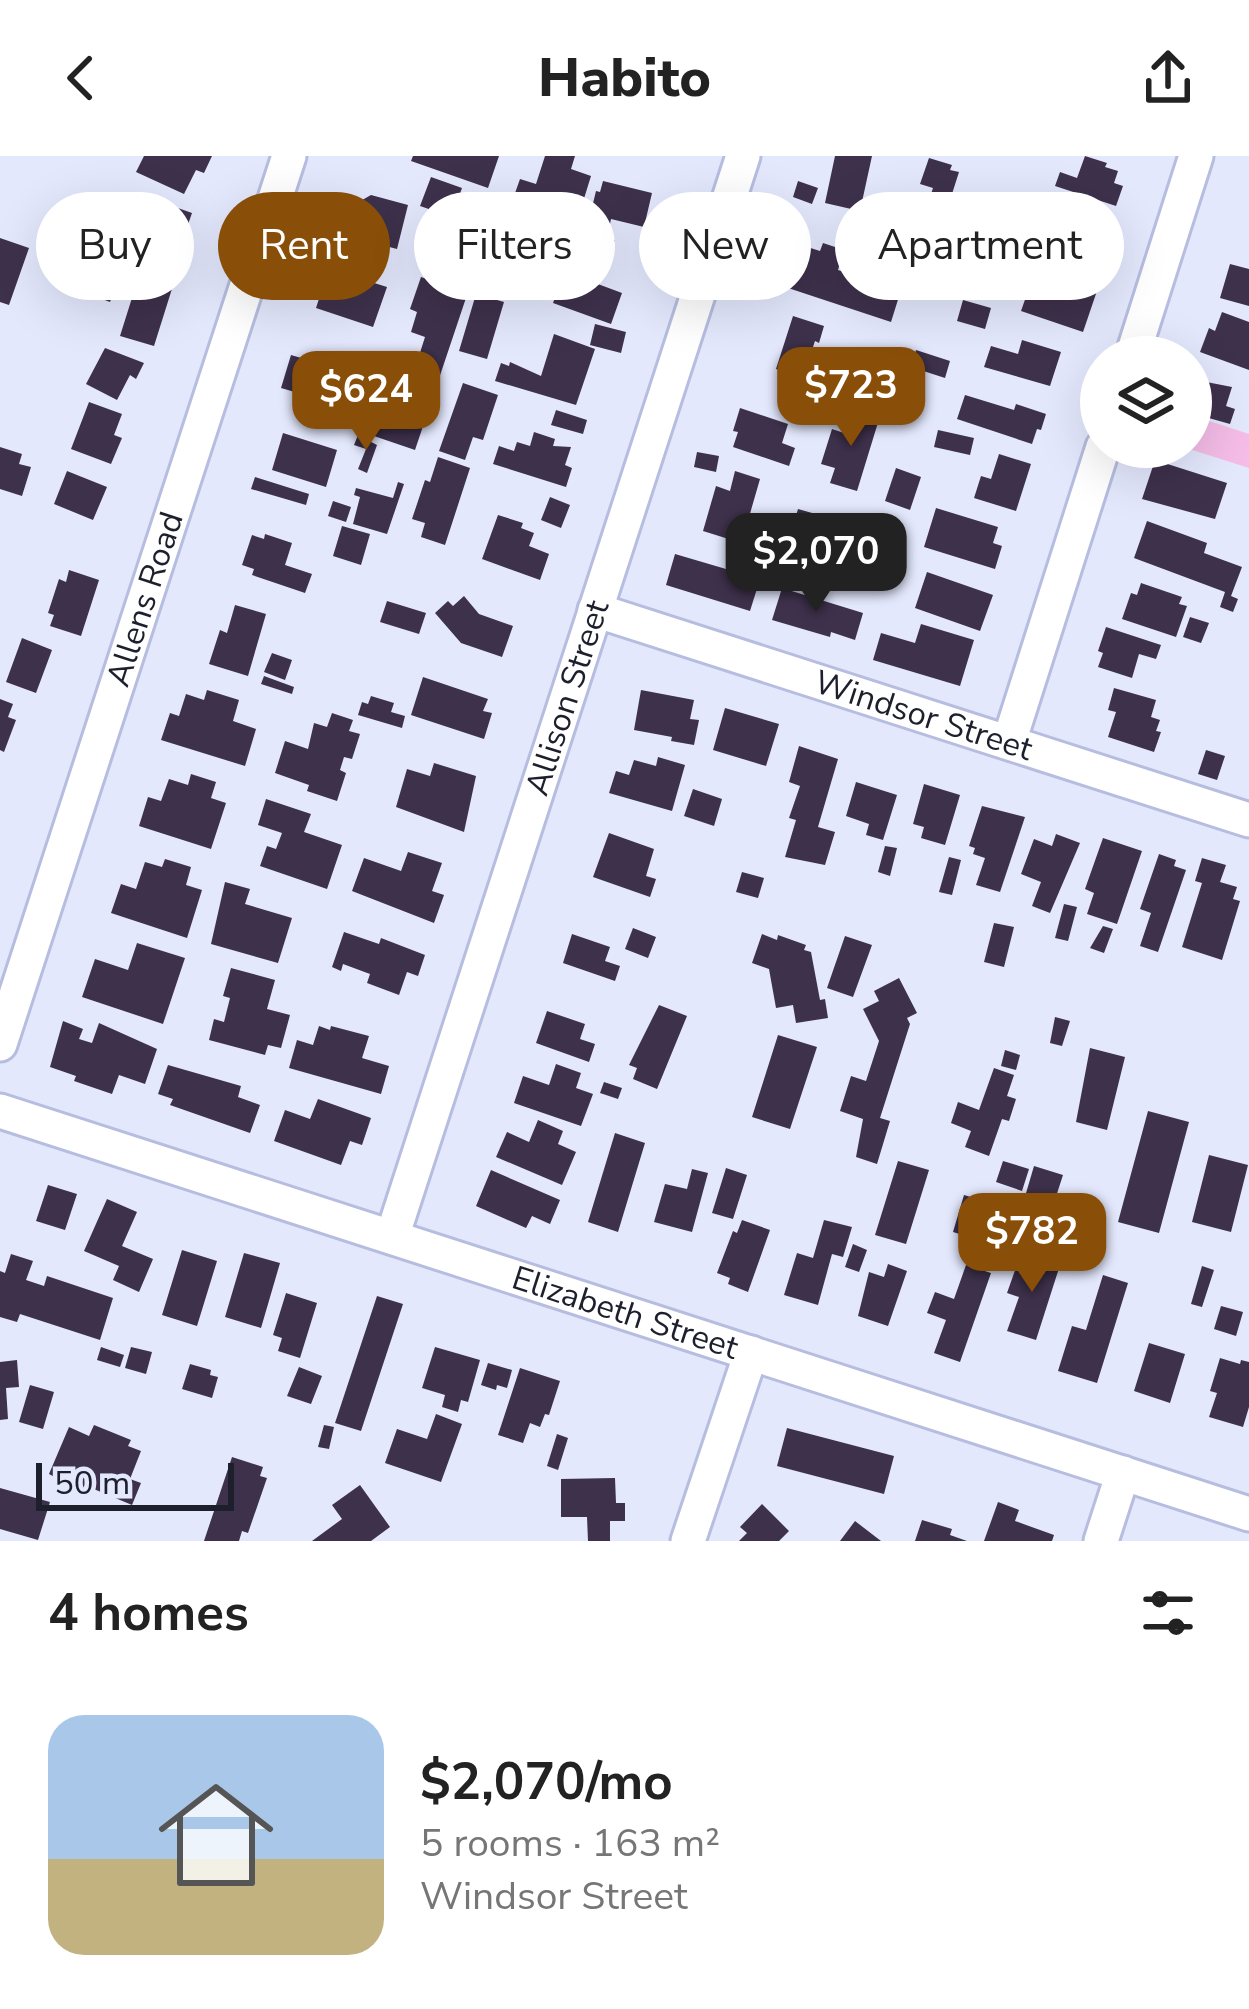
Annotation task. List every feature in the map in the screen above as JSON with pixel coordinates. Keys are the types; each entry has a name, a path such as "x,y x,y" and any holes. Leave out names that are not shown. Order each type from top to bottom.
{"street":[{"name":"Allens Road","path":"0,1044 289,156"},
{"name":"Allison Street","path":"392,1237 743,156"},
{"path":"1139,336 1196,156"},
{"path":"1009,742 1096,468"},
{"name":"Windsor Street","path":"596,610 1249,820"},
{"name":"Elizabeth Street","path":"0,1111 1249,1514"},
{"path":"688,1541 751,1353"},
{"path":"1101,1541 1123,1473"}],"shaded area":[{"path":"1212,422 1249,434 1249,468 1212,456"}],"building":[{"path":"144,156 212,156 204,173 196,170 185,192 136,172"},
{"path":"413,156 499,156 488,188 411,161"},
{"path":"545,156 575,156 571,169 591,176 586,192 515,192 520,179 536,184"},
{"path":"835,156 872,156 864,192 835,192 835,205 825,203"},
{"path":"1085,156 1118,171 1114,183 1123,186 1121,192 1073,192 1055,186 1060,172 1077,178"},
{"path":"929,158 959,172 953,192 932,192 933,188 920,184"},
{"path":"431,177 462,188 461,192 425,192"},
{"path":"603,181 648,192 639,192 639,226 615,220 615,192 600,192"},
{"path":"798,181 818,188 812,204 811,192 795,192"},
{"path":"390,200 408,205 397,249 390,247"},
{"path":"0,238 29,248 9,305 0,302"},
{"path":"823,243 835,247 835,300 898,300 891,322 811,296 811,248 820,251"},
{"path":"1230,264 1249,269 1249,306 1220,298"},
{"path":"615,290 622,293 611,324 553,303 615,300"},
{"path":"414,297 465,300 415,450 371,435 388,384 400,388 405,376 412,378 425,337 411,332 417,312 410,309"},
{"path":"131,300 168,300 154,346 120,336"},
{"path":"319,300 382,300 373,327 316,308"},
{"path":"474,300 504,302 487,359 459,351"},
{"path":"963,300 991,308 985,329 957,321"},
{"path":"1025,300 1094,300 1083,332 1021,311"},
{"path":"1222,312 1249,322 1249,370 1212,356 1212,336 1206,336 1209,328 1215,331"},
{"path":"793,316 824,326 812,350 821,353 818,362 807,359 801,377 776,369"},
{"path":"595,324 626,332 621,353 590,345"},
{"path":"554,334 595,349 576,405 495,381 501,363 509,366 510,362 541,376"},
{"path":"1022,340 1061,352 1050,386 984,367 991,346 1018,354"},
{"path":"105,348 144,363 136,379 130,375 117,400 86,384"},
{"path":"916,350 950,361 945,378 911,367"},
{"path":"291,355 349,372 339,405 281,388"},
{"path":"829,358 859,367 852,392 815,381 818,370 825,372"},
{"path":"463,383 498,395 483,440 473,437 465,460 439,451"},
{"path":"1212,383 1232,387 1226,406 1235,409 1230,424 1212,419"},
{"path":"965,395 1046,414 1041,430 1037,429 1032,444 957,419"},
{"path":"89,402 122,414 114,435 122,438 111,464 71,449"},
{"path":"852,407 880,416 857,491 830,483 835,468 821,464 832,429 844,433"},
{"path":"740,408 788,424 782,443 795,448 789,466 733,447"},
{"path":"556,410 587,420 583,434 551,425"},
{"path":"938,430 974,438 970,455 934,447"},
{"path":"534,432 555,439 553,446 571,447 565,465 572,468 566,487 493,464 499,446 514,451 517,442 530,446"},
{"path":"283,433 337,450 326,487 272,470"},
{"path":"358,435 377,445 367,473 358,469 366,449 354,445"},
{"path":"0,447 22,454 19,464 31,467 22,496 0,489"},
{"path":"697,452 719,456 716,472 694,467"},
{"path":"999,454 1031,464 1016,511 974,498 981,476 991,479"},
{"path":"438,457 470,468 445,545 421,537 425,523 412,519"},
{"path":"896,468 921,477 910,510 885,501"},
{"path":"1152,468 1180,468 1227,483 1215,519 1142,499"},
{"path":"67,471 107,487 93,520 54,504"},
{"path":"735,471 760,479 747,524 756,527 751,546 703,531 716,486 730,491"},
{"path":"255,477 309,494 306,505 251,489"},
{"path":"398,482 404,484 387,534 353,524 360,497 354,495 356,488 393,498"},
{"path":"550,497 570,505 561,528 541,520"},
{"path":"333,501 351,507 346,522 328,516"},
{"path":"936,508 998,527 993,543 1002,546 995,569 924,547"},
{"path":"798,509 844,522 827,580 781,567"},
{"path":"498,515 523,523 521,528 534,533 529,546 549,554 540,580 482,559"},
{"path":"1147,521 1207,543 1204,553 1242,567 1231,596 1238,599 1233,612 1220,607 1225,592 1134,558"},
{"path":"342,526 370,534 361,565 333,556"},
{"path":"867,532 900,545 890,572 864,563 867,556 859,553"},
{"path":"265,534 292,543 285,565 312,574 305,593 252,575 254,569 242,565 252,535 264,539"},
{"path":"675,554 760,579 750,611 666,585"},
{"path":"69,570 99,580 81,636 50,626 54,615 48,613 59,579 66,582"},
{"path":"927,572 993,595 980,631 915,608"},
{"path":"1141,583 1182,597 1179,604 1187,606 1176,637 1122,619 1131,593 1137,595"},
{"path":"782,588 863,613 855,640 772,620"},
{"path":"464,596 479,614 513,626 502,657 461,643 435,613 448,601 453,606"},
{"path":"387,601 426,613 419,634 380,622"},
{"path":"235,605 266,614 248,676 209,664 220,630 227,633"},
{"path":"1190,617 1209,623 1201,643 1183,637"},
{"path":"921,624 974,640 960,686 873,660 881,633 915,643"},
{"path":"1106,627 1161,645 1156,659 1139,654 1132,678 1098,667"},
{"path":"22,638 52,650 36,693 6,682"},
{"path":"272,653 292,660 285,680 264,672"},
{"path":"264,676 294,687 292,694 261,684"},
{"path":"423,677 488,699 483,711 492,713 484,739 411,715"},
{"path":"1114,688 1156,700 1151,717 1160,720 1156,731 1161,732 1154,752 1108,737 1116,712 1108,710"},
{"path":"207,690 239,700 233,721 256,729 245,766 161,740 170,713 179,716 186,694 204,700"},
{"path":"641,690 694,700 690,719 699,720 694,745 634,730"},
{"path":"371,696 394,703 391,712 405,716 402,728 358,715 362,702 368,704"},
{"path":"0,699 13,704 8,717 16,720 4,752 0,750"},
{"path":"725,708 779,724 766,766 713,750"},
{"path":"332,713 353,720 349,731 360,734 352,759 344,757 340,770 346,773 337,801 275,773 285,741 308,749 314,723 327,727"},
{"path":"799,746 838,759 818,827 835,832 825,865 785,857 796,820 789,818 800,786 789,782"},
{"path":"1206,750 1225,756 1217,780 1198,774"},
{"path":"658,757 685,765 672,811 609,793 616,771 629,775 634,760 656,766"},
{"path":"434,763 476,776 464,832 396,807 407,769 430,776"},
{"path":"191,774 216,782 211,798 226,803 211,849 139,826 148,797 161,801 169,779 188,785"},
{"path":"856,782 897,795 883,840 866,835 869,824 846,816"},
{"path":"924,784 960,795 945,845 921,838 924,827 913,824"},
{"path":"693,789 722,799 714,826 684,816"},
{"path":"266,799 311,814 304,832 342,845 327,889 260,866 267,846 276,849 282,833 258,825"},
{"path":"982,806 1025,817 1000,892 976,885 985,858 973,854 975,848 969,846"},
{"path":"609,833 654,849 646,876 656,879 650,897 593,877"},
{"path":"1056,834 1080,843 1050,913 1032,906 1041,882 1021,874 1034,839 1052,846"},
{"path":"1103,838 1142,851 1117,924 1087,914 1094,893 1085,889"},
{"path":"885,846 897,848 890,876 878,872"},
{"path":"408,852 442,863 432,891 444,895 434,923 352,891 364,858 401,871"},
{"path":"1159,854 1186,870 1158,952 1140,946 1151,913 1140,909"},
{"path":"949,857 961,860 952,895 939,892"},
{"path":"1202,858 1226,865 1220,882 1237,887 1233,899 1240,901 1222,960 1182,947 1202,883 1195,881"},
{"path":"165,859 191,867 186,885 202,890 187,938 111,913 121,884 136,889 145,862 162,867"},
{"path":"742,872 764,878 758,898 736,892"},
{"path":"225,882 250,889 245,904 292,918 278,963 211,944"},
{"path":"1064,904 1077,907 1068,941 1055,938"},
{"path":"994,923 1014,927 1004,967 984,962"},
{"path":"1103,926 1113,929 1104,953 1090,948"},
{"path":"633,928 656,937 648,958 625,949"},
{"path":"344,932 379,944 381,938 425,955 418,976 407,972 399,995 367,983 370,974 343,964 341,971 332,967"},
{"path":"572,934 610,947 605,961 620,966 615,981 563,963"},
{"path":"762,934 806,945 828,1018 796,1023 793,1005 776,1008 769,969 752,963"},
{"path":"845,936 872,945 853,997 827,988"},
{"path":"137,943 185,958 163,1024 82,997 95,959 128,970"},
{"path":"231,968 275,980 267,1009 290,1015 281,1048 268,1045 265,1055 209,1040 214,1019 224,1022 230,998 223,996"},
{"path":"899,978 917,1013 907,1018 910,1024 880,1118 890,1121 877,1164 856,1157 863,1119 840,1111 851,1076 866,1081 879,1041 863,1009 879,1001 874,991"},
{"path":"659,1005 687,1016 657,1089 633,1079 637,1068 629,1065"},
{"path":"547,1011 585,1024 580,1039 595,1044 589,1062 536,1043"},
{"path":"1055,1017 1070,1021 1062,1046 1050,1043"},
{"path":"63,1021 83,1029 79,1039 92,1043 99,1023 157,1049 145,1084 119,1075 112,1094 50,1067"},
{"path":"319,1026 369,1036 362,1058 389,1066 381,1094 289,1068 297,1040 313,1045"},
{"path":"778,1035 817,1047 790,1129 752,1117"},
{"path":"1090,1048 1125,1057 1107,1130 1076,1122"},
{"path":"1005,1050 1020,1055 1016,1070 1001,1066"},
{"path":"556,1064 581,1073 576,1088 593,1094 581,1126 514,1103 523,1076 549,1085"},
{"path":"168,1065 241,1086 238,1097 260,1105 250,1133 170,1105 173,1099 158,1094"},
{"path":"994,1068 1014,1075 1007,1096 1016,1099 1009,1121 1002,1119 989,1156 965,1147 971,1131 951,1123 958,1102 979,1110"},
{"path":"604,1082 622,1088 618,1099 600,1093"},
{"path":"318,1099 371,1118 362,1145 350,1141 341,1165 274,1141 285,1110 310,1119"},
{"path":"1148,1111 1189,1122 1159,1233 1118,1222"},
{"path":"538,1120 563,1131 558,1144 576,1152 562,1185 496,1157 507,1132 529,1142"},
{"path":"615,1133 645,1143 618,1232 588,1222"},
{"path":"1209,1155 1248,1165 1231,1232 1192,1222"},
{"path":"898,1161 929,1170 906,1244 875,1235"},
{"path":"1003,1161 1029,1169 1022,1191 996,1182"},
{"path":"1034,1166 1063,1175 1052,1209 1024,1200"},
{"path":"726,1168 747,1175 733,1219 712,1213"},
{"path":"692,1169 708,1173 692,1232 654,1222 665,1184 687,1189"},
{"path":"491,1170 560,1200 550,1224 532,1216 526,1228 476,1206"},
{"path":"48,1185 77,1194 65,1230 36,1221"},
{"path":"964,1195 991,1203 989,1210 1009,1216 995,1265 968,1257 973,1238 953,1232"},
{"path":"107,1199 137,1212 122,1246 153,1259 139,1292 113,1280 119,1266 84,1251"},
{"path":"1023,1208 1047,1215 1038,1246 1014,1239"},
{"path":"742,1220 770,1230 748,1292 728,1284 730,1278 717,1273"},
{"path":"824,1220 852,1227 843,1257 832,1254 818,1305 784,1295 797,1253 813,1258"},
{"path":"853,1244 867,1250 859,1272 845,1267"},
{"path":"182,1250 217,1261 197,1326 162,1315"},
{"path":"244,1253 280,1263 261,1328 225,1317"},
{"path":"11,1254 33,1261 26,1280 44,1286 47,1276 113,1298 100,1340 20,1314 17,1322 0,1317 0,1271 5,1273"},
{"path":"1029,1255 1060,1265 1036,1340 1007,1331 1019,1297 1007,1293 1018,1262 1026,1264"},
{"path":"888,1264 907,1271 888,1326 858,1316 869,1272 884,1277"},
{"path":"966,1265 991,1273 960,1362 934,1353 946,1320 927,1313 935,1292 954,1299"},
{"path":"1202,1266 1214,1270 1202,1307 1191,1304"},
{"path":"1103,1275 1128,1283 1097,1383 1058,1371 1072,1326 1086,1330"},
{"path":"286,1293 317,1303 300,1358 278,1351 282,1338 273,1335"},
{"path":"377,1296 403,1304 361,1431 335,1423"},
{"path":"1221,1306 1243,1312 1236,1336 1214,1329"},
{"path":"1149,1343 1185,1354 1170,1403 1134,1391"},
{"path":"101,1347 124,1355 120,1367 97,1360"},
{"path":"131,1347 152,1352 146,1374 125,1368"},
{"path":"435,1347 480,1360 468,1402 461,1400 458,1412 442,1407 445,1395 422,1388"},
{"path":"1220,1358 1249,1362 1249,1407 1243,1427 1209,1417 1217,1393 1210,1391"},
{"path":"17,1360 19,1387 6,1388 8,1419 0,1420 0,1362"},
{"path":"488,1363 512,1370 507,1388 481,1385"},
{"path":"190,1364 218,1377 212,1398 182,1389"},
{"path":"299,1367 322,1376 311,1404 287,1396"},
{"path":"520,1368 560,1381 549,1415 545,1414 540,1427 530,1423 523,1443 498,1435"},
{"path":"30,1385 54,1392 43,1429 19,1422"},
{"path":"436,1414 462,1424 441,1482 385,1463 397,1429 427,1439"},
{"path":"94,1425 131,1440 128,1446 141,1451 130,1479 141,1483 132,1505 89,1487 87,1494 49,1474 69,1427 89,1436"},
{"path":"324,1425 334,1427 329,1449 318,1447"},
{"path":"787,1428 894,1456 884,1494 777,1466"},
{"path":"557,1434 568,1438 558,1470 547,1466"},
{"path":"232,1457 263,1467 260,1476 267,1478 248,1533 242,1531 239,1541 204,1541"},
{"path":"615,1478 616,1503 625,1503 625,1521 610,1521 610,1541 588,1541 587,1517 561,1517 561,1479"},
{"path":"360,1485 390,1527 371,1541 312,1541 342,1519 332,1505"},
{"path":"0,1488 50,1502 38,1540 0,1529"},
{"path":"998,1502 1019,1510 1015,1521 1054,1535 1052,1541 984,1541"},
{"path":"762,1504 789,1531 779,1541 739,1541 747,1533 740,1527"},
{"path":"922,1520 952,1529 950,1535 967,1541 915,1541"},
{"path":"855,1521 881,1541 840,1541"}]}
